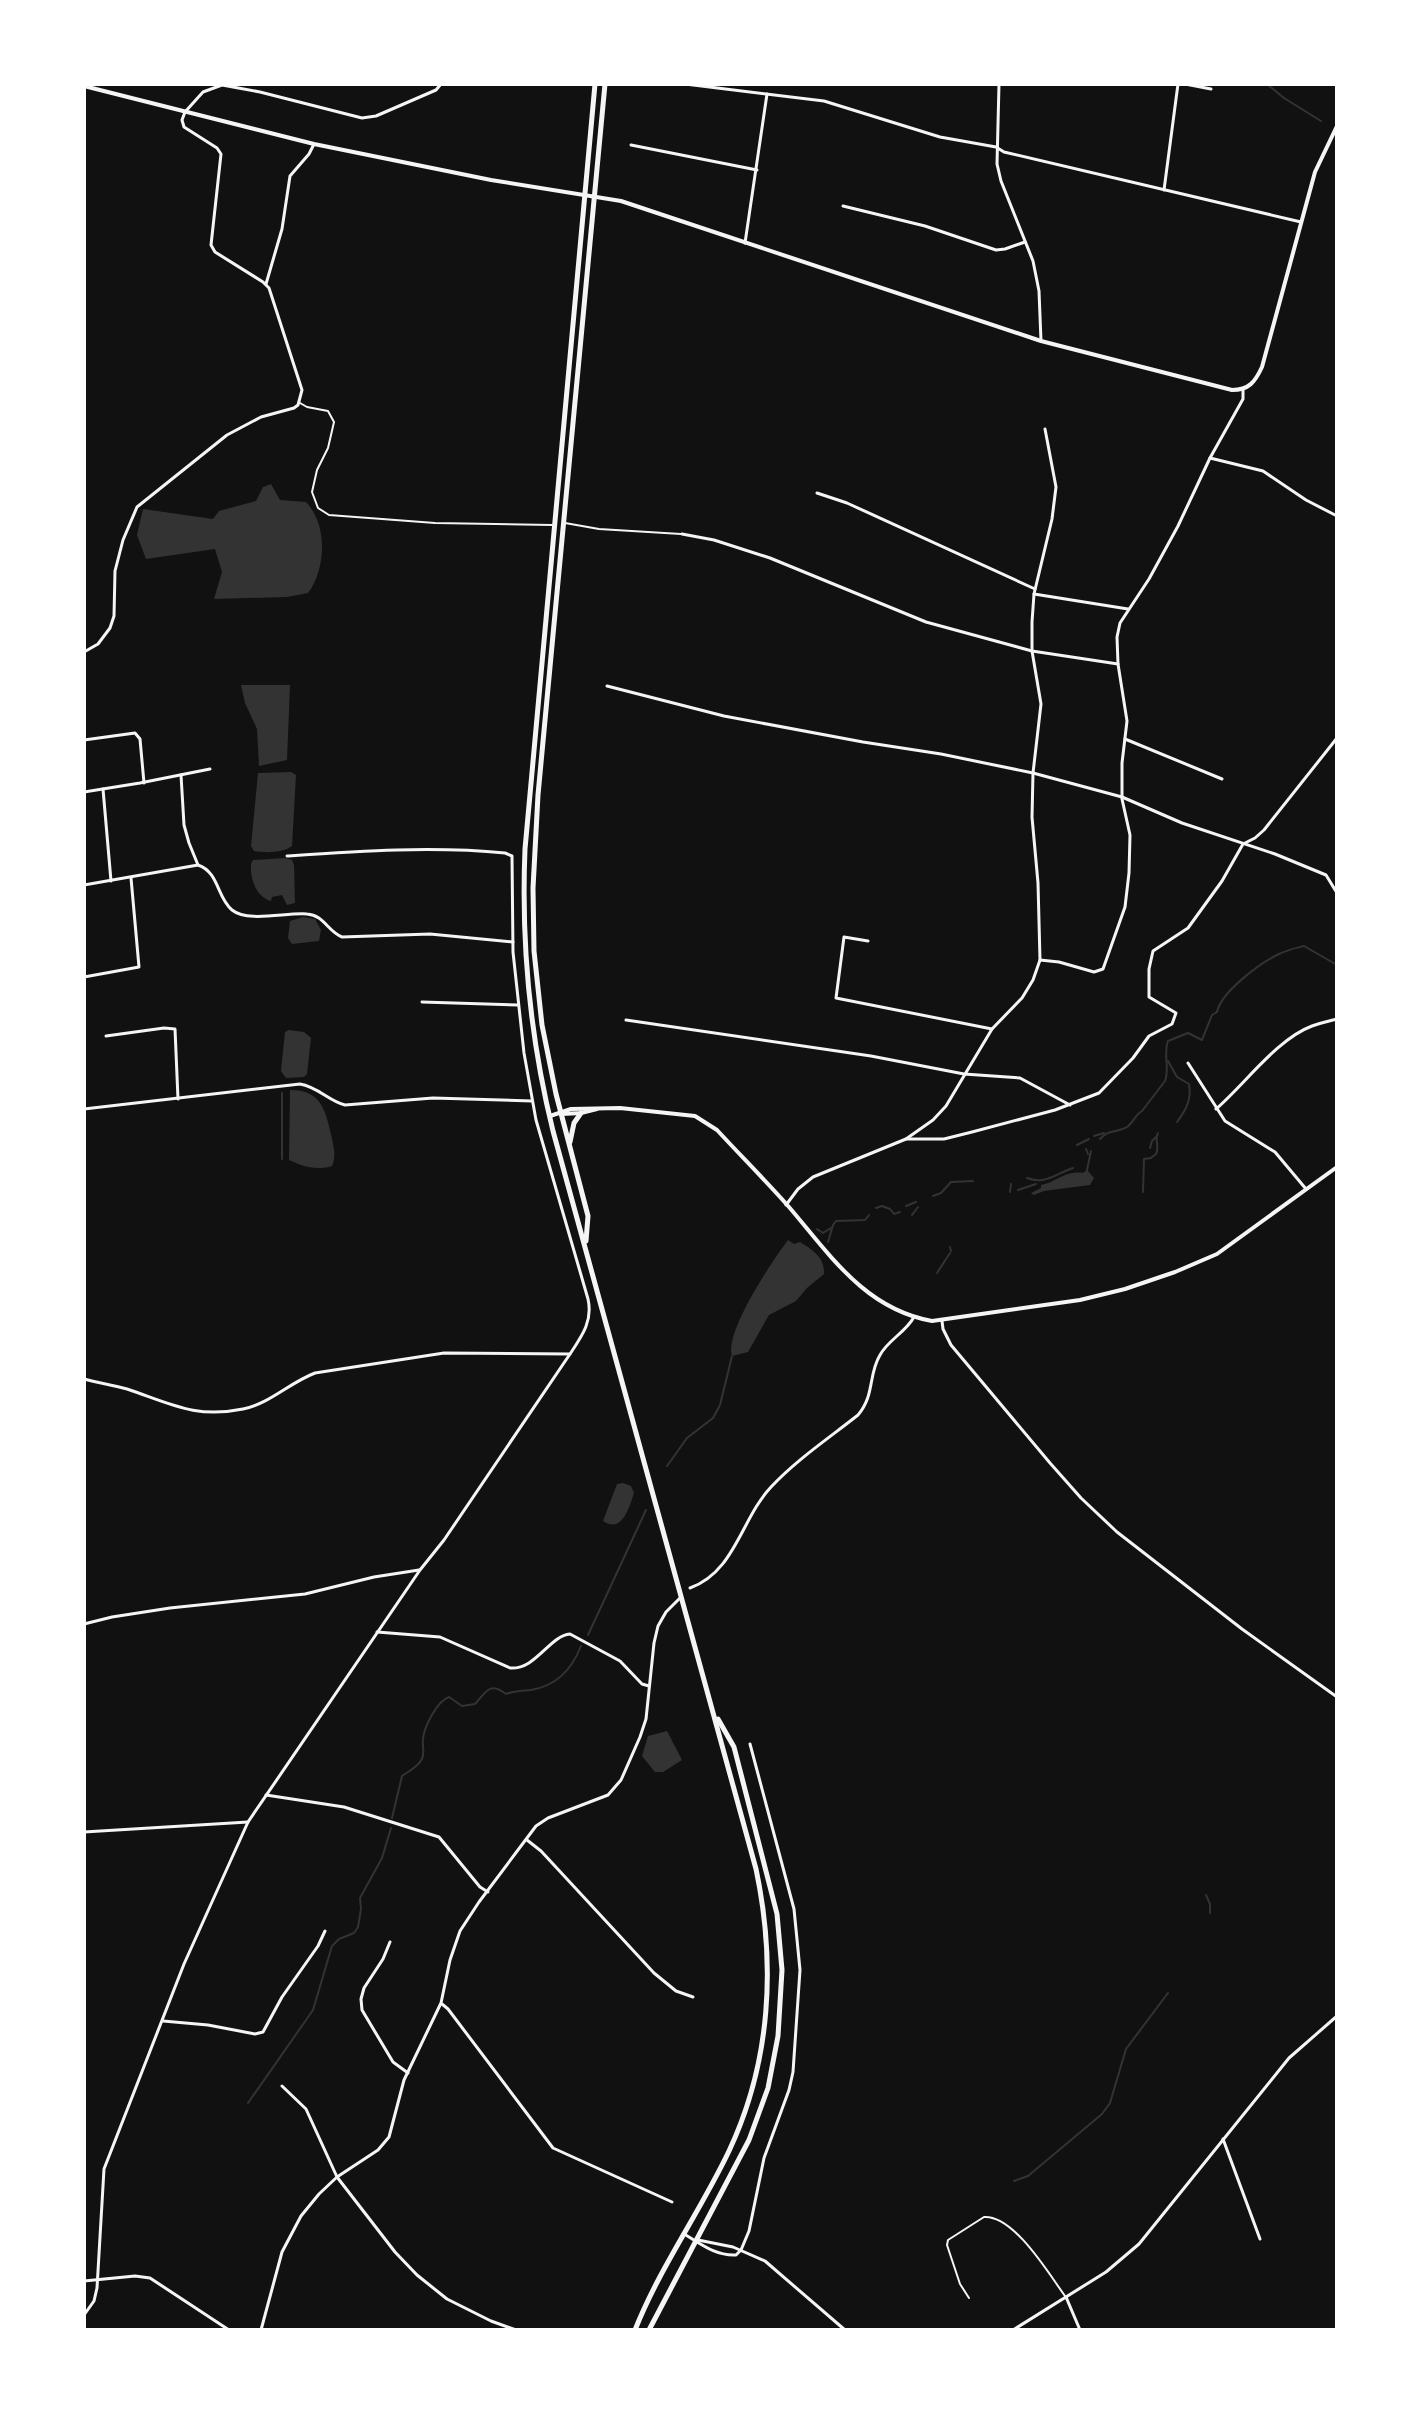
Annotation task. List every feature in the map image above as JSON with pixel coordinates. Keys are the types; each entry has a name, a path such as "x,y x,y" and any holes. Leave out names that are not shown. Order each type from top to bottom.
{"main road":[{"path":"595,84 527,818 523,908 530,1015 550,1116 760,1889 768,1956 761,2054 743,2117 729,2152 651,2293 635,2330"},
{"path":"585,1246 588,1216 542,1025 533,904 538,795 605,84"},
{"path":"570,1147 574,1123 581,1113"},
{"path":"649,2330 757,2122 772,2072 782,1997 781,1949 773,1896 734,1747 714,1712"}],"street":[{"path":"266,284 215,252 211,245 221,154 217,148 184,127 182,120 185,112 203,92 222,85 362,118 376,116 436,90 441,84"},
{"path":"685,84 824,101 940,137 996,147 1004,152 1301,222"},
{"path":"999,84 996,147 1001,181 1033,261 1039,291 1041,341"},
{"path":"1164,190 1178,84"},
{"path":"1185,84 1211,89"},
{"path":"84,86 314,144 491,180 584,193 629,203 1041,341 1216,387 1243,390 1257,378 1262,367 1315,172 1337,126"},
{"path":"745,243 767,94"},
{"path":"84,652 98,644 110,628 114,616 115,571 123,540 137,507 227,435 261,417 294,408 299,402 302,390 266,284 282,229 290,176 314,144"},
{"path":"631,145 757,170"},
{"path":"843,206 925,226 996,250 1025,242"},
{"path":"1040,960 1094,972 1103,969 1108,961 1125,907 1129,873 1130,835 1122,797 1126,708 1118,664 1120,623 1178,526 1210,458 1243,399 1243,390"},
{"path":"786,1205 798,1189 813,1177 906,1139 933,1120 946,1106 992,1029 1022,998 1040,960 1032,817 1033,773 1041,704 1032,651 1034,592 1052,519 1056,487 1045,429"},
{"path":"1210,458 1263,471 1306,500 1337,516"},
{"path":"817,493 847,503 1034,592 1128,609"},
{"path":"682,534 714,540 770,558 926,622 1032,651 1118,664"},
{"path":"607,686 724,716 1033,773 1122,797 1182,823 1275,854 1326,875 1337,893"},
{"path":"84,740 135,733 140,739 144,783"},
{"path":"906,1139 944,1139 1070,1105 1099,1093 1133,1058 1149,1036 1172,1024 1176,1013 1149,997 1149,969 1153,951 1188,928 1222,881 1243,844 1264,830 1337,738"},
{"path":"1125,739 1222,779"},
{"path":"84,792 210,769"},
{"path":"181,775 184,825 198,865"},
{"path":"103,789 111,881"},
{"path":"84,2315 94,2301 98,2278 104,2169 184,1964 248,1822 420,1570 444,1540 588,1323 590,1307 532,1101 518,1005 513,942 512,856 436,848 287,856"},
{"path":"84,885 198,865 205,868 229,907 239,914 307,914 324,921 335,934 342,937 430,934 513,942"},
{"path":"84,977 139,967 131,878"},
{"path":"868,941 844,937 836,998 992,1029"},
{"path":"422,1002 518,1005"},
{"path":"1216,1109 1282,1044 1310,1026 1337,1019"},
{"path":"626,1020 871,1056 964,1074 1020,1078 1070,1105"},
{"path":"106,1036 175,1029 178,1100"},
{"path":"1188,1063 1225,1121 1275,1152 1306,1189"},
{"path":"84,1109 300,1084 315,1088 345,1105 433,1098 532,1101"},
{"path":"536,1120 599,1108"},
{"path":"561,1114 571,1109 599,1108 677,1113 704,1120 717,1130 854,1283 914,1317 932,1321 1105,1295 1175,1272 1217,1254 1337,1167"},
{"path":"690,1588 707,1579 730,1555 768,1489 858,1415 870,1394 878,1357 914,1317"},
{"path":"942,1321 951,1345 1050,1463 1108,1524 1242,1629 1337,1697"},
{"path":"84,1379 125,1389 171,1407 190,1411 221,1411 262,1403 297,1380 315,1373 444,1353 570,1354"},
{"path":"84,1624 170,1608 305,1594 374,1577 420,1570"},
{"path":"261,2330 282,2252 291,2234 319,2194 337,2177 378,2150 389,2137 408,2073 441,2003 455,1942 467,1918 536,1826 548,1818 608,1795 621,1780 646,1719 658,1626 671,1605 682,1596"},
{"path":"377,1632 440,1637 510,1668 534,1660 563,1635 570,1634 620,1661 642,1684 649,1686"},
{"path":"684,2233 700,2246 728,2255 736,2255 741,2250 749,2231 764,2158 789,2090 797,2037 800,1970 794,1909 750,1744"},
{"path":"266,1795 344,1807 439,1837 480,1887 488,1892"},
{"path":"84,1832 248,1822"},
{"path":"527,1840 541,1851 654,1973 676,1991 693,1997"},
{"path":"163,2021 260,2034 325,1931"},
{"path":"390,1942 364,1988 362,2010 393,2062 408,2073"},
{"path":"441,2003 553,2148 672,2202"},
{"path":"1013,2330 1106,2272 1139,2244 1289,2058 1337,2016"},
{"path":"282,2086 306,2109 337,2177 395,2252 417,2275 447,2299 516,2330"},
{"path":"1223,2139 1260,2239"},
{"path":"695,2240 716,2242 765,2261 845,2330"},
{"path":"84,2281 135,2276 150,2278 229,2330"},
{"path":"1065,2296 1080,2330"}],"lane":[{"path":"299,402 307,407 328,411 334,422 312,492 314,502 329,515 384,520 546,524 553,527"},
{"path":"564,520 567,524 599,529 682,534"},
{"path":"969,2298 960,2284 947,2245 948,2240 984,2217 1007,2224 1065,2296"}],"shaded area":[{"path":"271,484 280,500 306,502 318,523 321,560 308,593 287,597 214,599 222,572 215,549 146,559 137,535 143,509 213,519 219,511 256,501 263,487"},
{"path":"241,685 290,685 287,760 259,766 257,729"},
{"path":"291,772 296,775 292,846 274,852 254,851 251,846 258,773"},
{"path":"253,860 292,860 294,865 295,903 287,905 282,895 272,897 271,901 261,896 251,870"},
{"path":"303,917 315,919 321,930 319,941 292,944 288,938 290,921"},
{"path":"285,1032 304,1032 311,1038 307,1074 304,1077 286,1078 281,1071"},
{"path":"290,1090 308,1093 320,1102 334,1150 332,1166 310,1167 289,1160"},
{"path":"1087,1170 1094,1178 1090,1185 1031,1193 1041,1185"},
{"path":"788,1240 794,1244 800,1242 814,1251 822,1263 824,1274 796,1301 769,1315 748,1352 732,1356 731,1345 742,1315"},
{"path":"617,1484 631,1486 634,1493 630,1506 620,1522 610,1524 603,1521"},
{"path":"667,1731 682,1760 663,1772 655,1772 642,1756 648,1736"}],"waterway":[{"path":"1267,84 1321,121"},
{"path":"1100,1139 1129,1125 1165,1081 1168,1041 1188,1033 1202,1040 1212,1015 1233,987 1252,971 1279,954 1304,946 1337,965"},
{"path":"1168,1061 1177,1077 1189,1084 1188,1104 1177,1122"},
{"path":"282,1093 282,1159"},
{"path":"1094,1136 1104,1133"},
{"path":"1143,1192 1144,1159 1156,1154 1158,1133"},
{"path":"1150,1148 1156,1137"},
{"path":"1077,1145 1089,1139"},
{"path":"1086,1149 1088,1154"},
{"path":"1087,1170 1091,1151"},
{"path":"1027,1178 1045,1179 1073,1168"},
{"path":"933,1196 941,1193 951,1182 973,1181"},
{"path":"1010,1192 1011,1184"},
{"path":"1018,1190 1036,1184"},
{"path":"906,1206 916,1202"},
{"path":"876,1208 882,1206 894,1214 900,1212"},
{"path":"912,1215 918,1207"},
{"path":"828,1242 836,1221 865,1220 869,1215"},
{"path":"818,1230 823,1233 831,1228"},
{"path":"950,1247 951,1251"},
{"path":"937,1273 950,1253"},
{"path":"667,1466 687,1438 713,1418 720,1405 732,1356"},
{"path":"588,1635 646,1510"},
{"path":"392,1818 402,1776 422,1759 426,1728 444,1699 449,1697 462,1706 475,1704 492,1688 506,1694 548,1685 562,1675 581,1646"},
{"path":"248,2103 313,2010 332,1946 339,1939 354,1933 358,1927 360,1898 382,1858 391,1828"},
{"path":"1206,1895 1210,1913"},
{"path":"1014,2181 1028,2176 1102,2114 1110,2103 1126,2049 1168,1993"}]}
